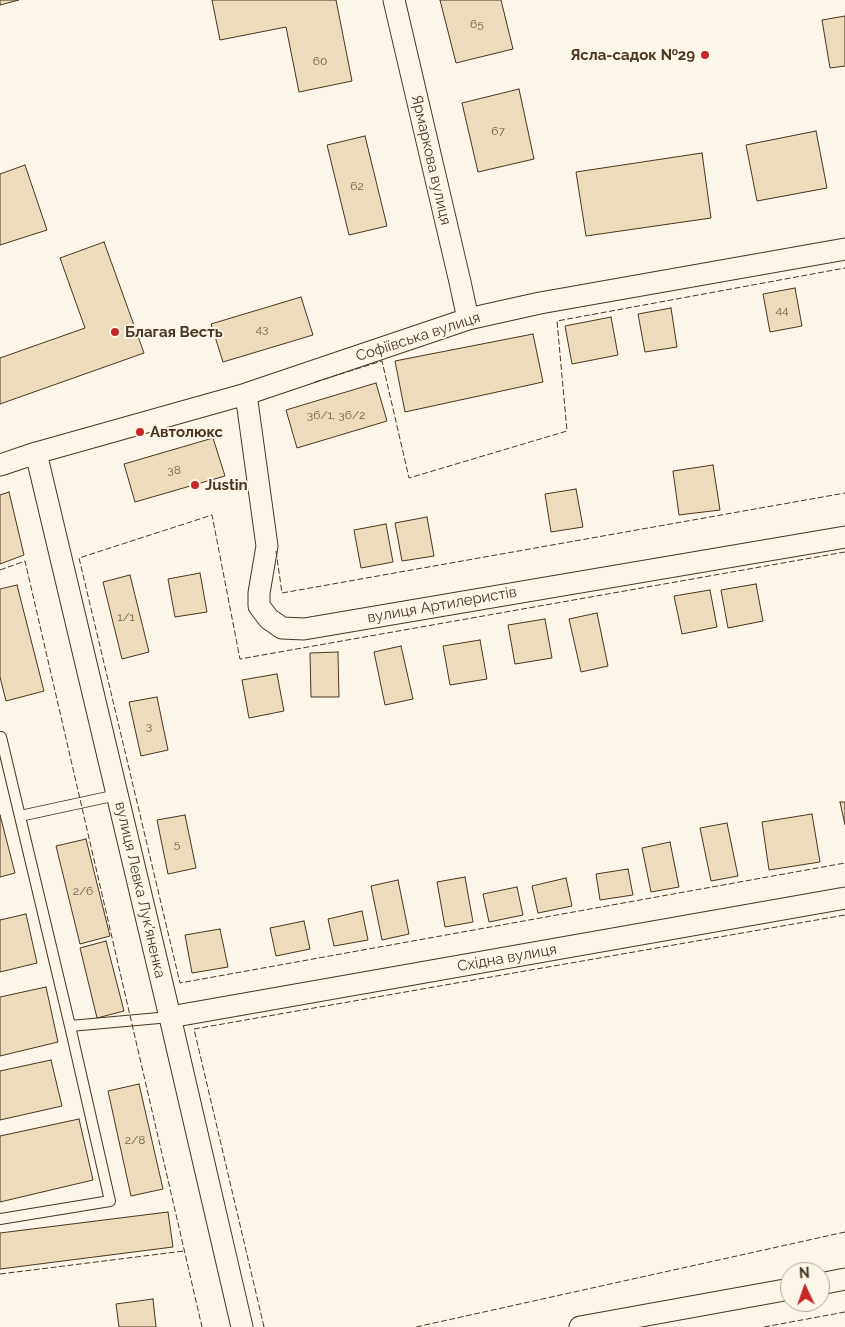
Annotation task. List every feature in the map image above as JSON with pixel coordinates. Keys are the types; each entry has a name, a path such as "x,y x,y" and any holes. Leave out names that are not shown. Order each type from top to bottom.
{"street":[{"name":"Ярмаркова вулиця","path":"394,0 468,319"},
{"name":"Софіївська вулиця","path":"0,465 36,453 246,394 468,319 540,303 845,249"},
{"name":"вулиця Артилеристів","path":"246,394 267,546 259,593 259,606 269,619 282,628 304,629 845,537"},
{"name":"вулиця Левка Лук'яненка","path":"36,453 242,1327"},
{"name":"Східна вулиця","path":"170,1017 845,898"},
{"path":"830,1282 845,1279"},
{"path":"580,1327 780,1291"}],"lane":[{"path":"0,1219 110,1201 1,737"},
{"path":"20,816 117,795"},
{"path":"70,1026 170,1017"}],"building":[{"path":"0,0 19,0 0,5"},
{"path":"212,0 336,0 352,81 299,92 286,27 220,40"},
{"path":"440,0 501,0 513,49 456,63"},
{"path":"845,16 845,66 830,68 822,20"},
{"path":"519,89 534,159 478,172 462,103"},
{"path":"816,131 827,188 757,201 746,145"},
{"path":"365,136 387,226 349,235 327,145"},
{"path":"702,153 711,218 586,236 576,172"},
{"path":"25,165 47,230 0,245 0,174"},
{"path":"104,242 144,353 0,404 0,358 85,328 60,258"},
{"path":"795,288 802,326 770,332 763,294"},
{"path":"301,297 313,335 223,362 211,324"},
{"path":"671,308 677,347 645,352 638,314"},
{"path":"611,317 618,355 572,364 565,326"},
{"path":"533,334 543,382 405,412 395,361"},
{"path":"376,383 387,421 297,448 286,410"},
{"path":"213,438 225,476 135,502 124,464"},
{"path":"713,465 720,510 679,515 673,471"},
{"path":"576,489 583,527 551,532 545,494"},
{"path":"9,492 24,555 0,564 0,495"},
{"path":"427,517 434,556 402,561 395,523"},
{"path":"386,524 393,562 361,568 354,530"},
{"path":"200,573 207,612 175,617 168,579"},
{"path":"130,575 149,652 122,659 103,582"},
{"path":"756,584 763,621 728,628 721,590"},
{"path":"17,585 44,691 6,701 0,677 0,589"},
{"path":"710,590 717,627 682,634 674,596"},
{"path":"597,613 608,666 581,672 569,619"},
{"path":"545,619 552,658 515,664 508,625"},
{"path":"480,640 487,679 450,685 443,646"},
{"path":"401,646 413,699 385,705 374,652"},
{"path":"338,652 339,697 311,697 310,653"},
{"path":"277,674 284,711 249,718 242,680"},
{"path":"157,697 168,750 141,756 129,702"},
{"path":"840,802 845,802 845,825"},
{"path":"812,814 820,862 769,870 762,822"},
{"path":"0,815 15,873 0,877"},
{"path":"185,815 196,868 168,874 157,820"},
{"path":"727,823 738,876 711,881 700,828"},
{"path":"86,839 110,936 80,944 56,846"},
{"path":"670,842 679,887 651,892 642,848"},
{"path":"628,869 633,895 600,900 596,874"},
{"path":"465,877 473,922 445,927 437,882"},
{"path":"566,878 572,906 538,913 532,886"},
{"path":"398,880 409,934 382,940 371,886"},
{"path":"517,887 523,915 489,922 483,894"},
{"path":"362,911 368,940 334,946 328,919"},
{"path":"26,914 37,963 0,972 0,920"},
{"path":"304,921 310,949 276,956 270,928"},
{"path":"220,929 228,967 192,973 185,935"},
{"path":"106,941 124,1011 97,1018 80,948"},
{"path":"46,987 58,1042 0,1056 0,997"},
{"path":"51,1060 62,1106 0,1120 0,1071"},
{"path":"139,1084 163,1189 131,1196 108,1091"},
{"path":"79,1119 93,1180 0,1202 0,1136"},
{"path":"168,1212 173,1247 0,1269 0,1233"},
{"path":"153,1299 156,1327 119,1327 116,1304"}],"fence":[{"path":"315,382 382,361 409,478 567,431 557,321 845,268"},
{"path":"276,551 282,593 845,493"},
{"path":"845,552 240,659 212,515 79,558 180,983 845,863"},
{"path":"0,570 25,561 202,1327"},
{"path":"264,1327 194,1029 845,915"},
{"path":"416,1327 845,1232"},
{"path":"0,1274 184,1251"},
{"path":"764,1327 845,1312"}],"place":[{"name":"Ясла-садок №29","path":"705,55"},
{"name":"Благая Весть","path":"115,332"},
{"name":"Автолюкс","path":"140,432"},
{"name":"Justin","path":"195,485"}]}
